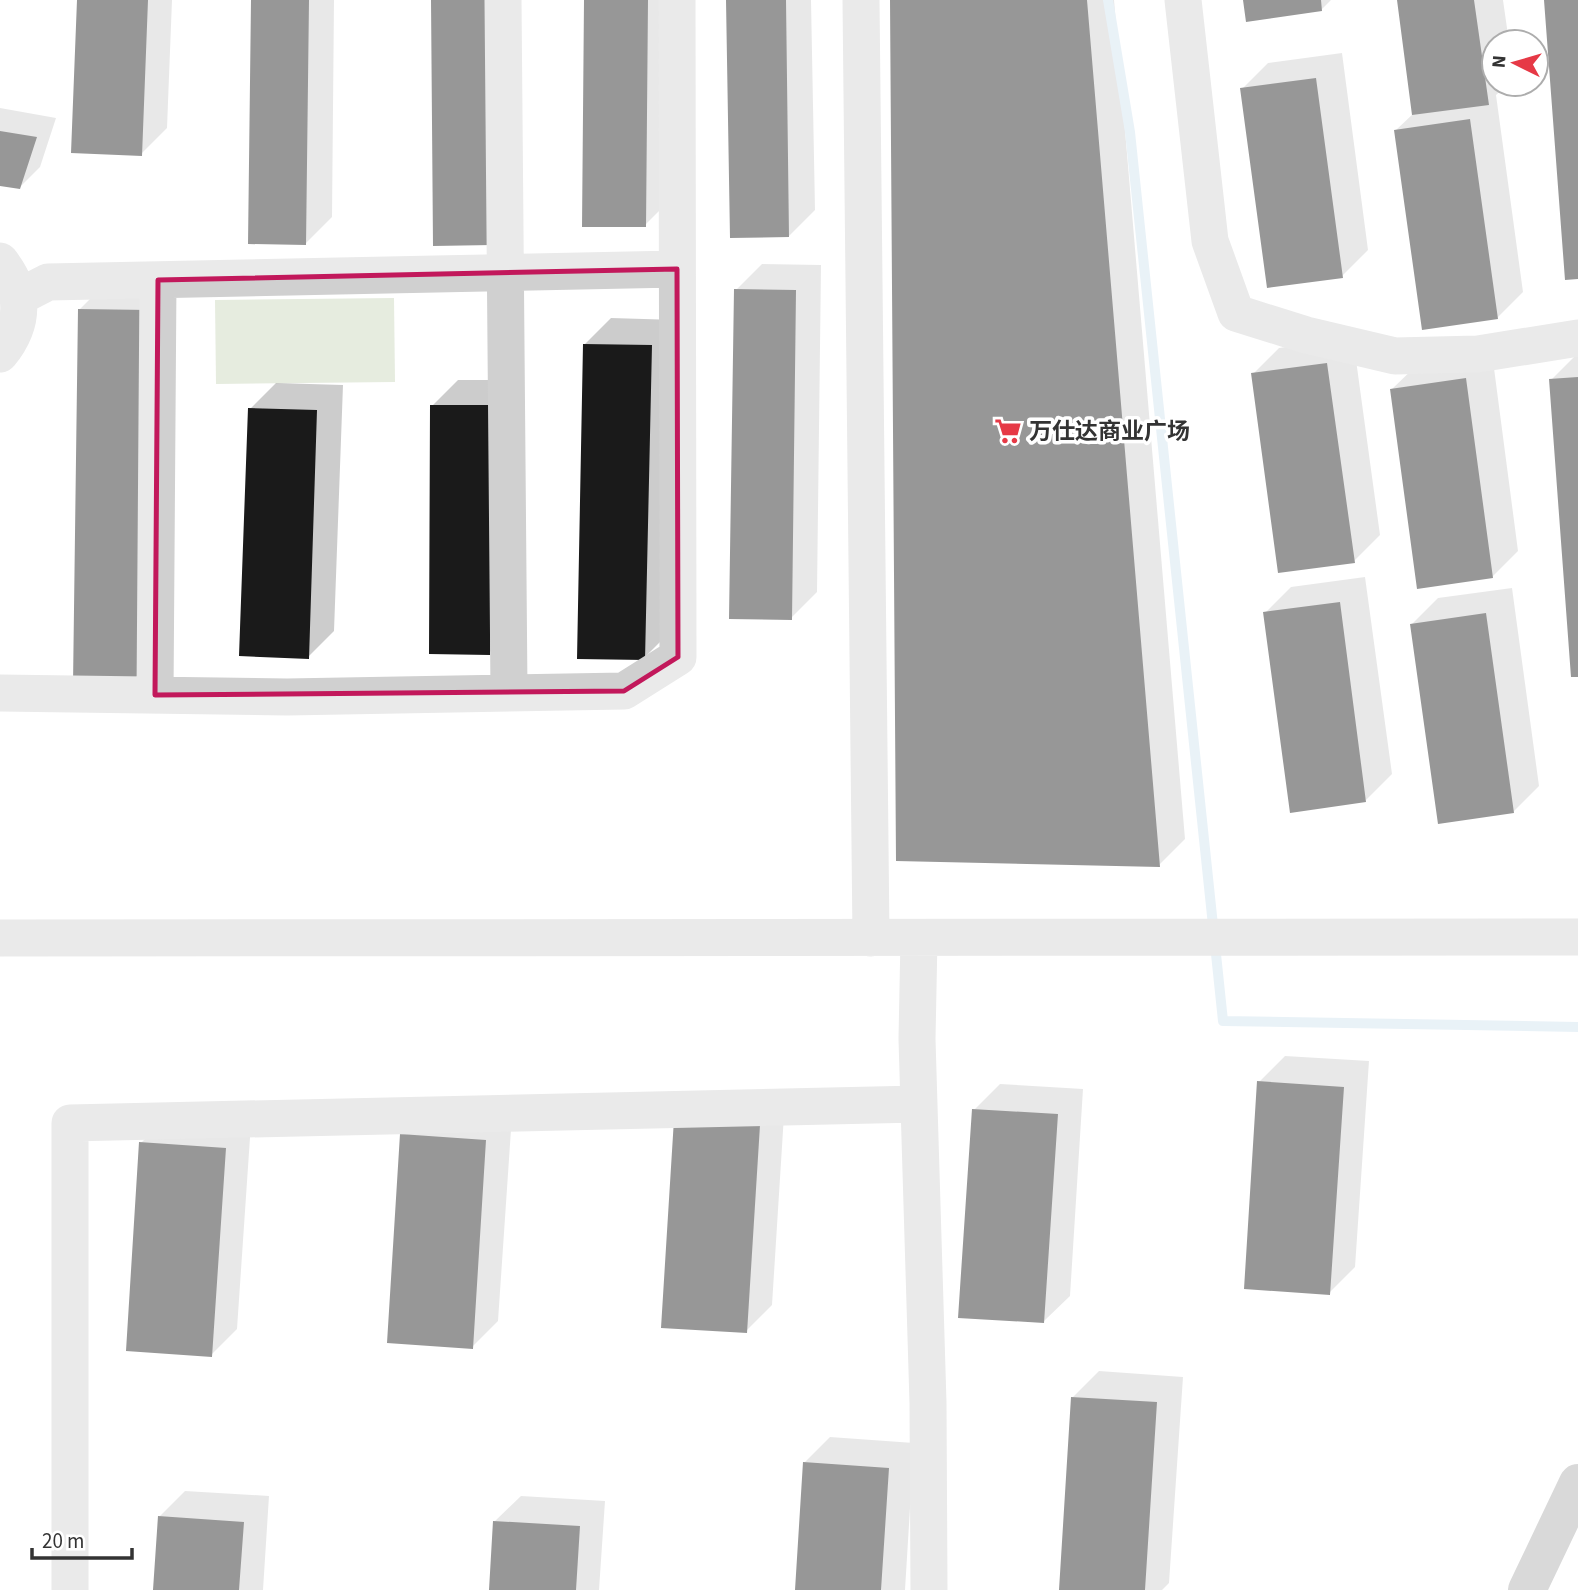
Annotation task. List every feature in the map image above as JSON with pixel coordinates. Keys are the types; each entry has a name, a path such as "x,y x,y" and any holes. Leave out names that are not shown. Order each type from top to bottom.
{"main road":[{"path":"1527,1590 1578,1483"}],"street":[{"path":"503,0 509,692"},
{"path":"0,693 287,697 624,691 678,657 677,0"},
{"path":"861,0 871,938"},
{"path":"1183,0 1210,242 1236,313 1306,335 1395,356 1478,354 1578,338"},
{"path":"0,261 12,277 19,296 20,318 13,338 0,355"},
{"path":"19,296 48,282 677,269"},
{"path":"155,695 159,280"},
{"path":"0,938 1578,937"},
{"path":"919,938 919,1104 928,1403 929,1590"},
{"path":"70,1590 70,1123 919,1104"}],"highlighted area":[{"path":"677,269 678,657 624,691 155,695 158,280"}],"shaded area":[{"path":"394,298 395,382 216,384 215,300"}],"building":[{"path":"77,0 148,0 142,156 71,153"},
{"path":"251,0 309,0 306,245 248,244"},
{"path":"431,0 490,0 492,245 433,246"},
{"path":"584,0 648,0 646,227 582,227"},
{"path":"726,0 786,0 789,237 730,238"},
{"name":"万仕达商业广场","path":"890,0 1087,0 1160,867 896,861"},
{"path":"1243,0 1321,0 1322,11 1246,22"},
{"path":"1397,0 1474,0 1480,42 1480,98 1488,98 1489,105 1412,115"},
{"path":"1544,0 1578,0 1578,279 1565,280 1550,80 1550,28 1546,28"},
{"path":"1316,78 1343,278 1267,288 1240,88"},
{"path":"1470,119 1498,319 1422,330 1394,130"},
{"path":"0,131 37,137 20,189 0,186"},
{"path":"734,289 796,290 792,620 729,619"},
{"path":"78,309 149,310 144,685 73,684"},
{"path":"583,344 652,345 645,660 577,659"},
{"path":"1327,363 1355,563 1278,573 1251,373"},
{"path":"1578,377 1578,677 1571,677 1549,379"},
{"path":"1466,378 1493,578 1417,589 1390,389"},
{"path":"430,405 490,405 490,655 429,654"},
{"path":"248,408 317,410 309,659 239,656"},
{"path":"1340,602 1366,802 1290,813 1263,612"},
{"path":"1486,613 1514,813 1438,824 1410,624"},
{"path":"1257,1081 1344,1087 1330,1295 1244,1289"},
{"path":"972,1109 1058,1114 1044,1323 958,1318"},
{"path":"674,1119 760,1125 747,1333 661,1328"},
{"path":"400,1134 486,1140 473,1349 387,1343"},
{"path":"139,1142 226,1148 212,1357 126,1351"},
{"path":"1071,1397 1157,1402 1145,1590 1059,1590"},
{"path":"803,1462 889,1468 881,1590 795,1590"},
{"path":"158,1516 244,1522 239,1590 153,1590"},
{"path":"493,1521 580,1526 576,1590 489,1590"}],"waterway":[{"path":"1108,0 1130,132 1223,1021 1578,1027"}],"place":[{"name":"万仕达商业广场","path":"1008,431"}]}
